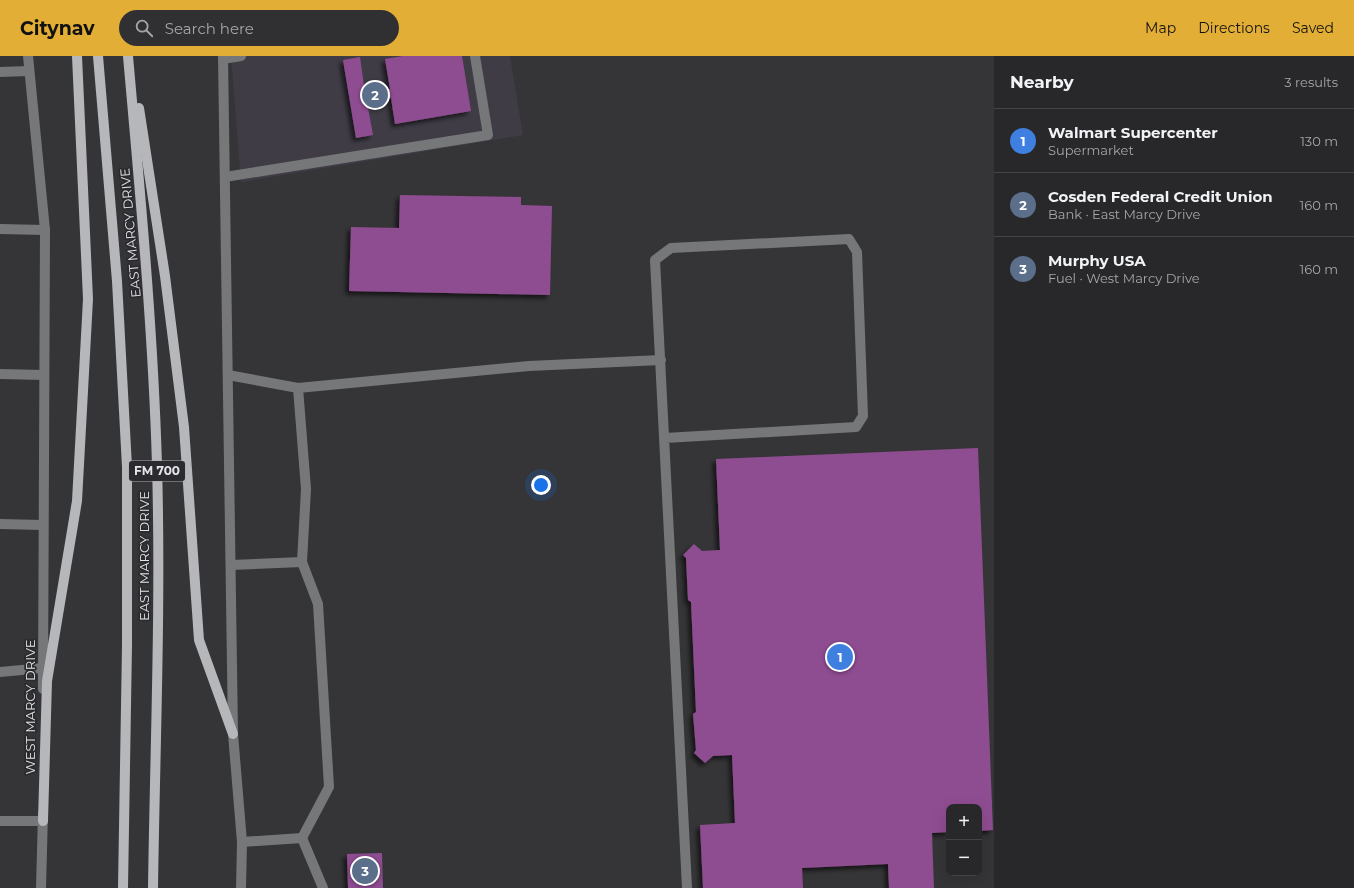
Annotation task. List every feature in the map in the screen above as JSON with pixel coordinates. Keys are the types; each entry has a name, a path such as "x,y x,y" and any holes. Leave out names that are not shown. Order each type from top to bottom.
{"main road":[{"path":"43,821 47,681 77,501 88,299 77,56"},
{"name":"EAST MARCY DRIVE","path":"98,56 117,281 127,468 127,645 123,888"},
{"path":"130,56 165,276 184,427 199,640 233,734"},
{"name":"EAST MARCY DRIVE","path":"130,56 148,282 157,466 157,643 153,888"}],"street":[{"path":"0,524 42,525 45,230 28,56"},
{"path":"241,56 223,57 233,734 242,842 241,888"},
{"path":"225,177 488,135 475,56"},
{"path":"0,72 29,71"},
{"path":"0,229 45,230"},
{"path":"665,438 856,427 863,416 862,377 857,252 849,239 670,248 655,260 687,888"},
{"path":"228,375 298,388 529,366 661,360"},
{"path":"0,374 44,375"},
{"path":"298,388 306,489 302,562 318,604 329,788 302,838"},
{"name":"WEST MARCY DRIVE","path":"41,888 43,821 42,525"},
{"path":"231,564 302,562"},
{"path":"0,672 43,668"},
{"path":"0,821 43,821"},
{"path":"242,842 302,838"},
{"path":"302,838 323,888"}],"shaded area":[{"path":"231,56 510,56 523,135 241,182"}],"building":[{"path":"403,56 462,56 471,111 395,124 391,98 367,102 373,135 356,138 343,60 360,57 365,93 390,89 385,59"},
{"path":"400,195 521,197 521,205 552,206 550,295 349,291 351,227 399,228"},
{"path":"978,448 993,830 982,831 982,804 946,804 946,832 932,833 934,888 889,888 888,864 802,868 803,888 703,888 700,825 735,823 732,755 713,756 705,763 694,753 696,750 693,714 696,712 691,602 688,600 686,558 683,555 694,544 702,551 720,550 716,459"},
{"path":"382,853 383,888 348,888 347,854"}],"place":[{"name":"Cosden Federal Credit Union","path":"375,95"},
{"name":"Walmart Supercenter","path":"840,657"},
{"name":"Murphy USA","path":"365,871"}]}
